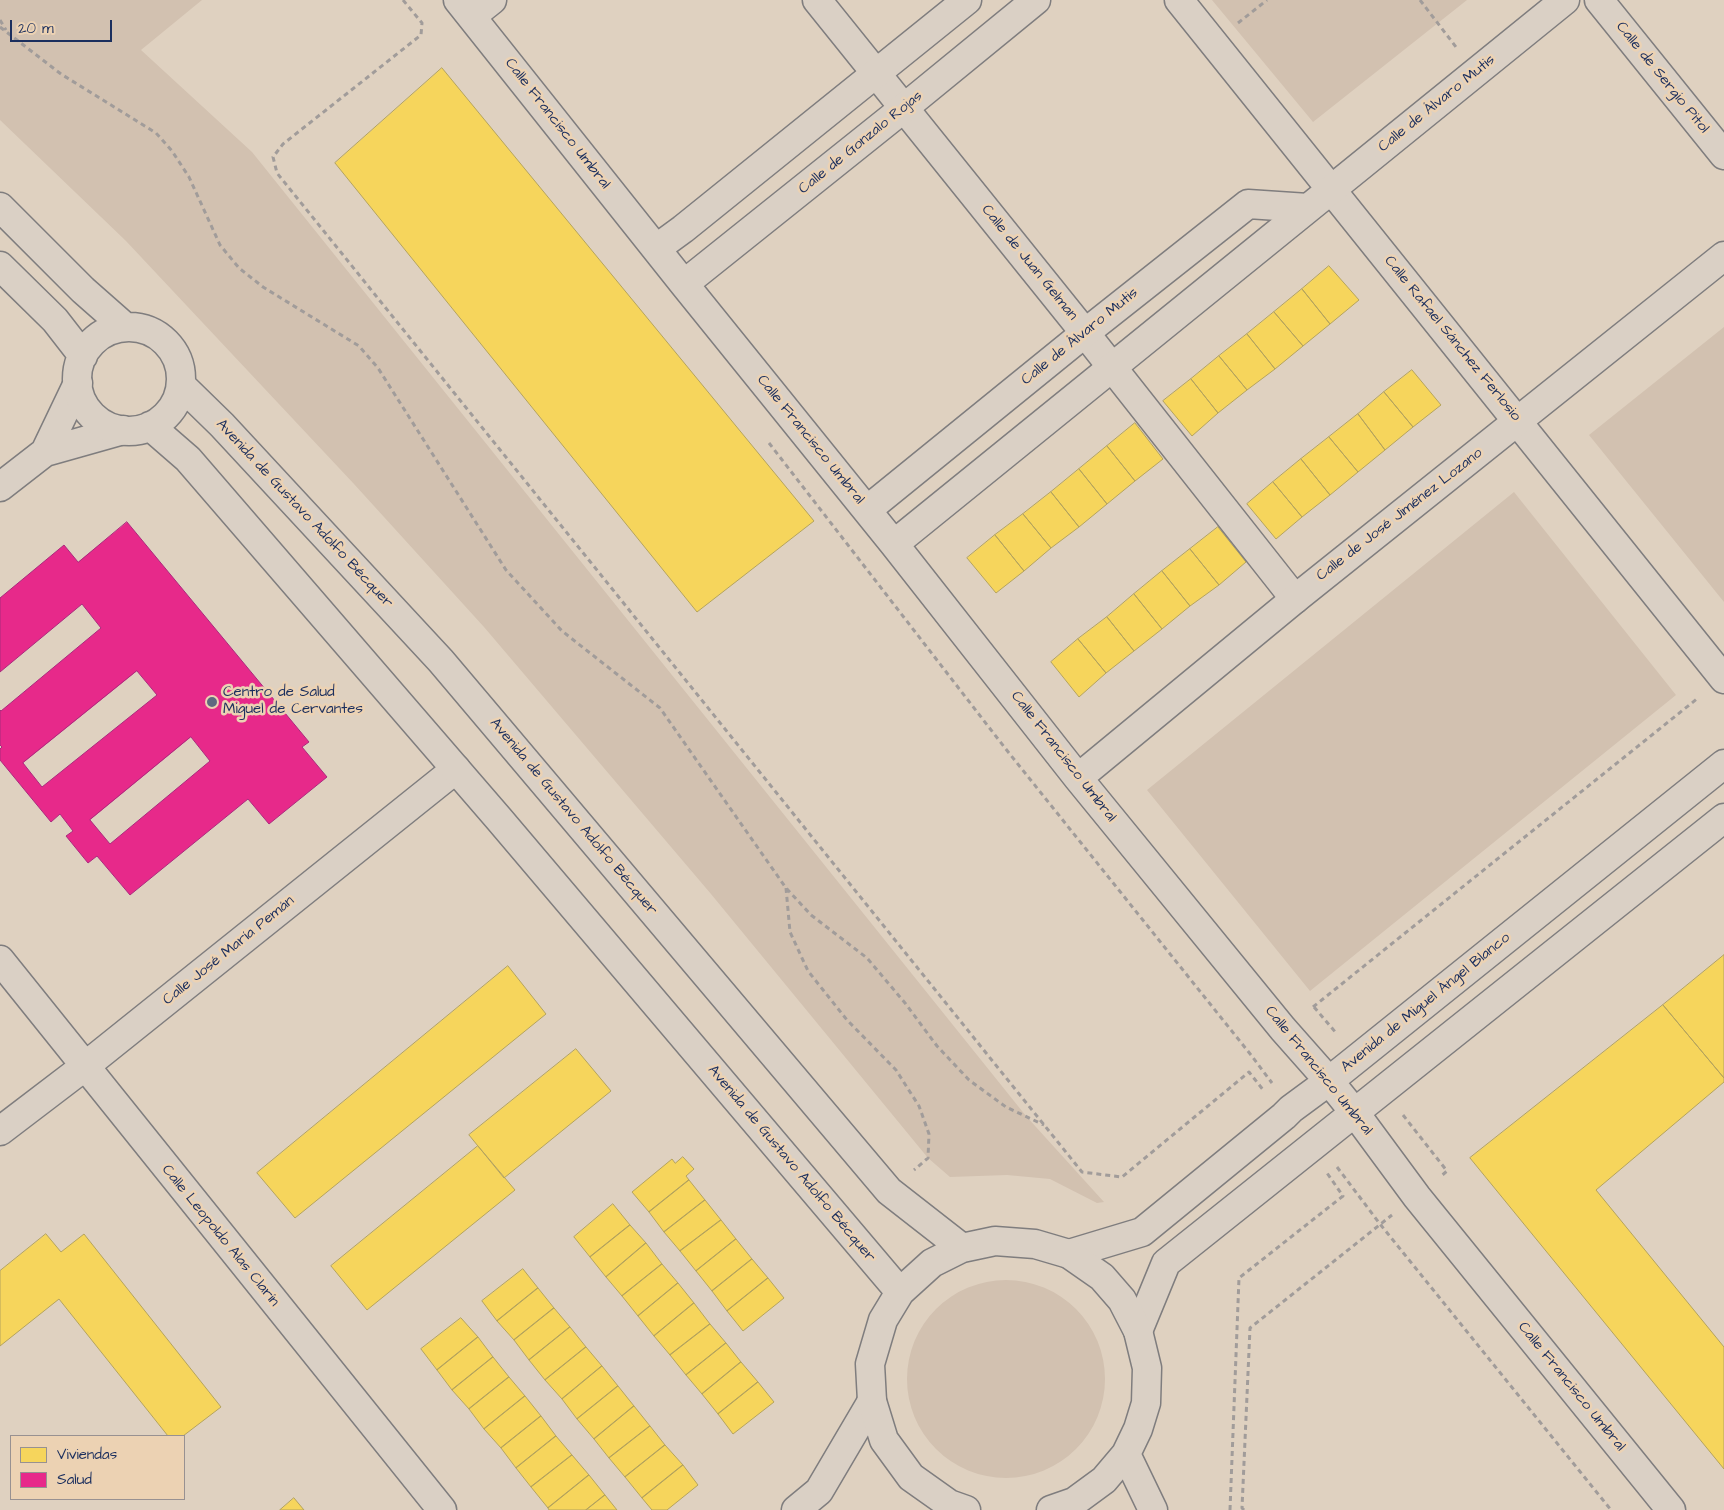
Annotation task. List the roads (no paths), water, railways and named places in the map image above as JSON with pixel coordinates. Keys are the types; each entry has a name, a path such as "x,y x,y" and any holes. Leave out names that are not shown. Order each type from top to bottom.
{"street":[{"name":"Calle de Juan Gelman","path":"817,0 1295,599"},
{"path":"657,248 967,0"},
{"name":"Calle de Gonzalo Rojas","path":"684,284 1036,0"},
{"name":"Calle Rafael Sánchez Ferlosio","path":"1180,0 1724,678"},
{"name":"Calle de Álvaro Mutis","path":"894,544 1565,0"},
{"name":"Calle de Sergio Pitol","path":"1600,0 1724,155"},
{"name":"Calle Francisco Umbral","path":"474,5 684,284 867,510 1078,778 1283,1029 1355,1113 1417,1197 1671,1510"},
{"name":"Calle de Álvaro Mutis","path":"867,510 1084,333 1248,204 1308,208"},
{"path":"0,207 83,290 125,327"},
{"name":"Calle de José Jiménez Lozano","path":"1078,778 1295,599 1724,256"},
{"path":"0,266 55,320 83,356"},
{"path":"0,487 45,452 123,430 137,430 150,426 162,420 171,410 178,398 181,385 180,370 175,355 167,342 154,333 140,328 125,327 112,330 100,336 90,345 78,369 78,383 82,400 92,415 106,425 123,430"},
{"path":"45,452 78,383"},
{"name":"Avenida de Gustavo Adolfo Bécquer","path":"181,385 222,425 441,661 889,1191 962,1248"},
{"name":"Avenida de Gustavo Adolfo Bécquer","path":"150,426 188,459 456,769 900,1292"},
{"name":"Avenida de Miguel Ángel Blanco","path":"1069,1254 1142,1232 1287,1112 1724,764"},
{"name":"Calle José María Pemán","path":"0,1131 84,1067 456,769"},
{"path":"1138,1331 1166,1263 1724,818"},
{"name":"Calle Leopoldo Alas Clarín","path":"0,960 84,1067 442,1510"},
{"path":"949,1508 911,1478 884,1440 872,1401 870,1364 883,1320 900,1292 932,1264 962,1248 995,1242 1036,1244 1069,1254 1102,1277 1122,1300 1138,1331 1147,1368 1146,1403 1138,1429 1126,1454 1104,1480 1074,1502 1051,1510"},
{"path":"796,1510 819,1491 872,1401"},
{"path":"1126,1454 1153,1510"}],"place":[{"name":"Centro de Salud Miguel de Cervantes","path":"212,702"}]}
